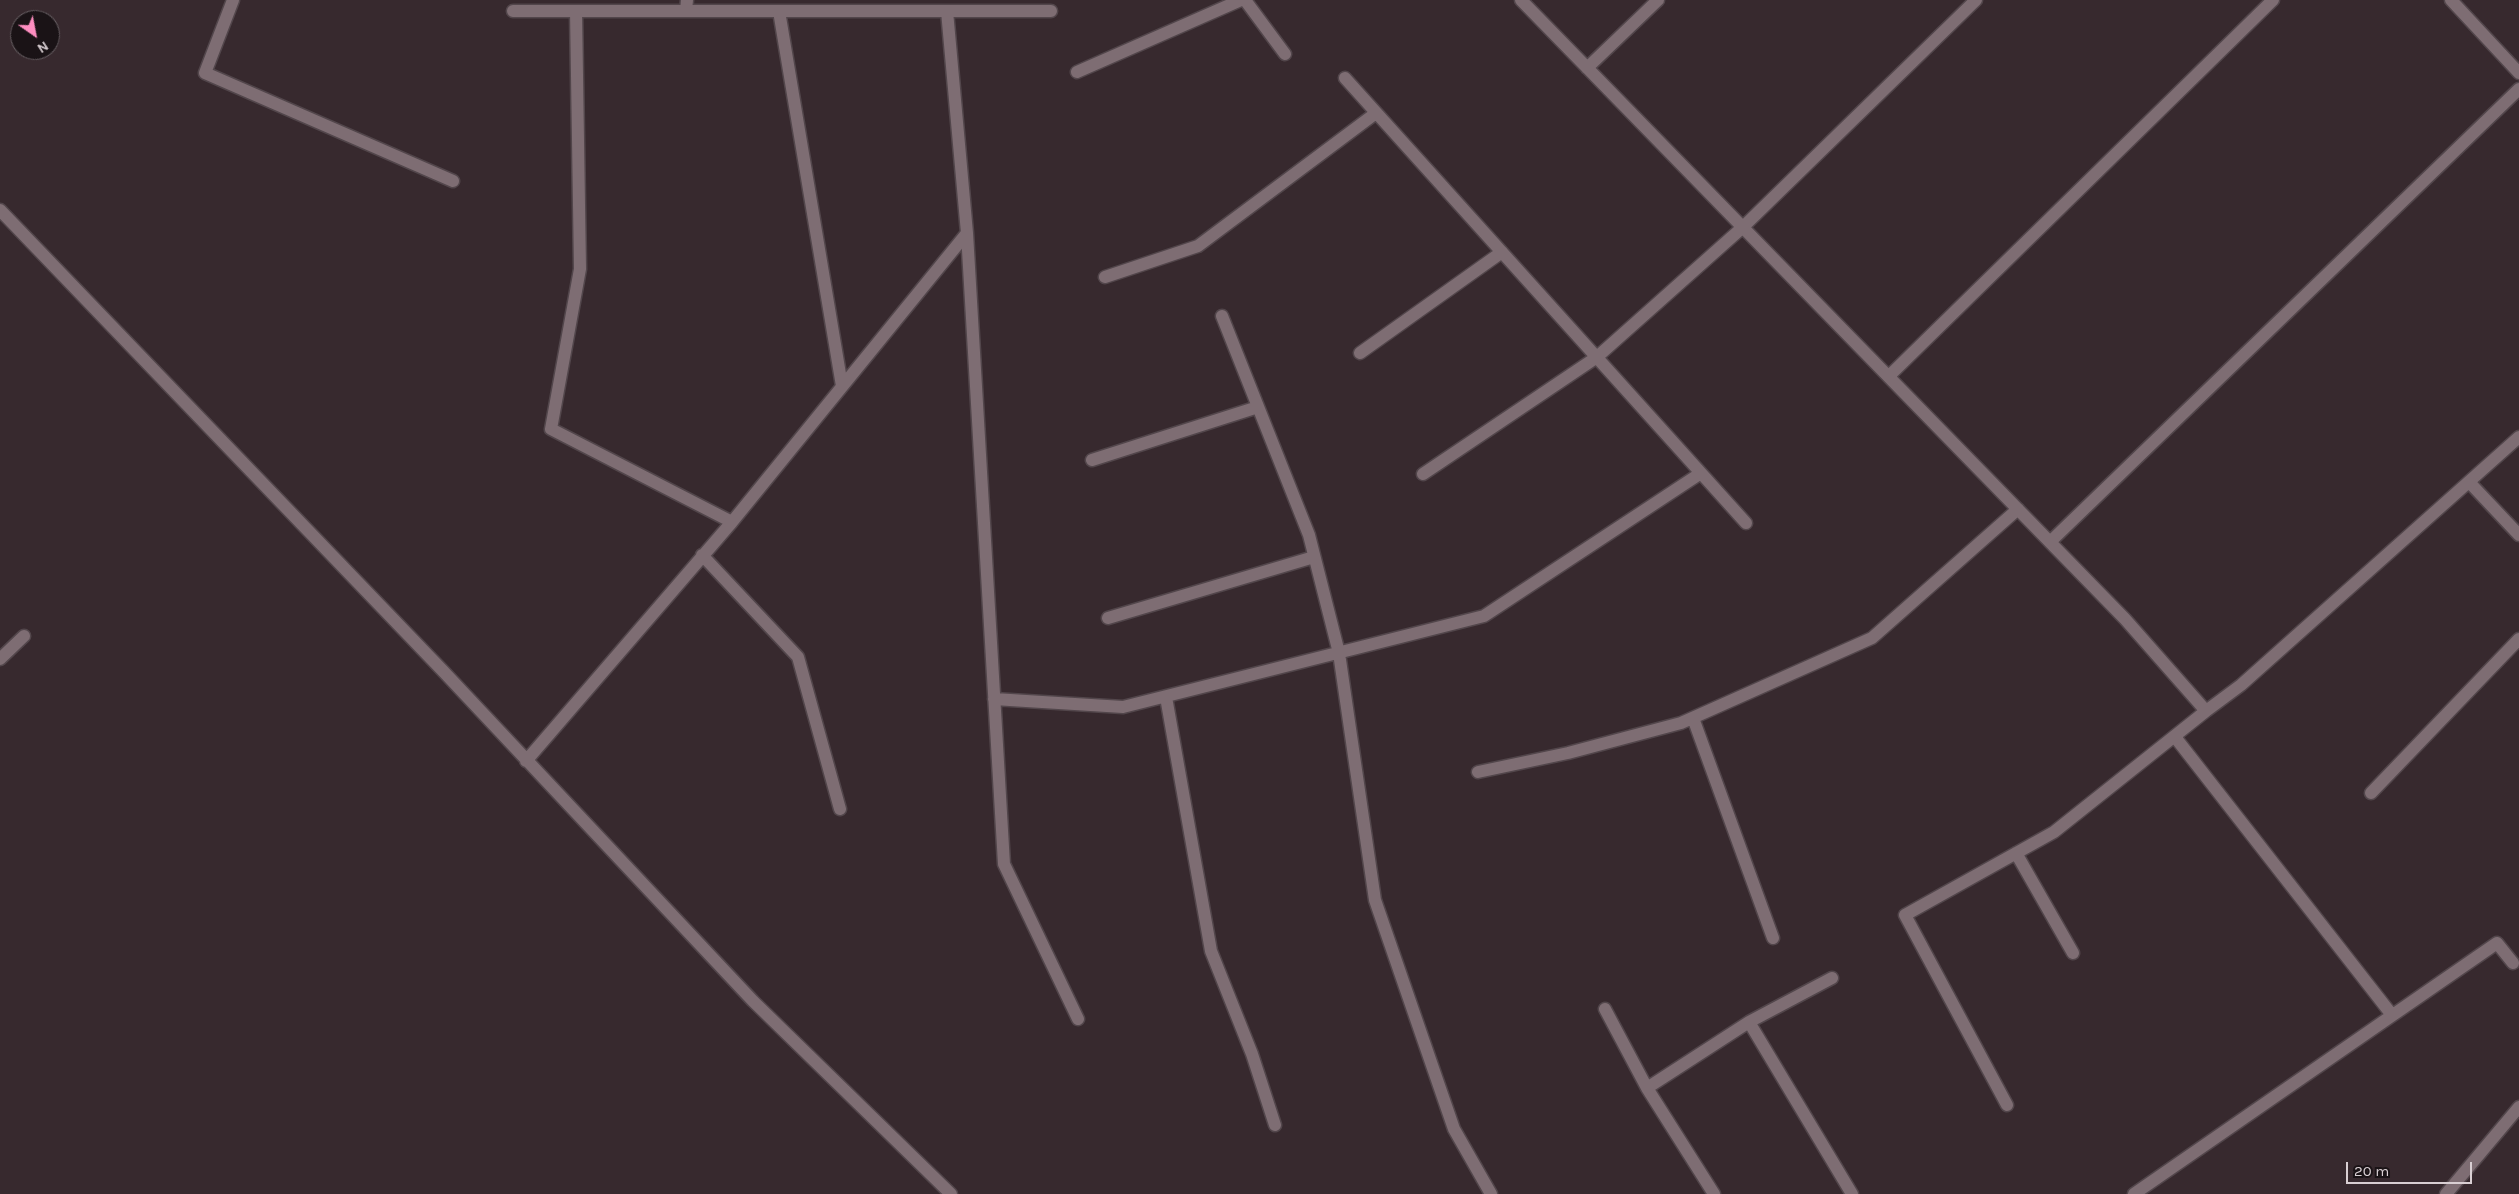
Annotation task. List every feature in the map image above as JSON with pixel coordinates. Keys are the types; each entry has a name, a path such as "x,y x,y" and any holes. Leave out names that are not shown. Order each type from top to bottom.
{"street":[{"path":"233,0 205,73 453,181"},
{"path":"1077,72 1241,0"},
{"path":"1245,0 1284,54"},
{"path":"1521,0 2125,619 2206,711"},
{"path":"1587,68 1658,0"},
{"path":"1423,474 1597,357 1743,227 1976,0"},
{"path":"1889,376 2273,0"},
{"path":"2451,0 2519,72"},
{"path":"513,10 686,6 779,11 1051,11"},
{"path":"576,10 580,269 551,429 732,522"},
{"path":"779,11 842,386"},
{"path":"946,11 967,233 1004,864 1078,1019"},
{"path":"1345,78 1746,523"},
{"path":"2050,542 2519,89"},
{"path":"1105,278 1198,246 1376,113"},
{"path":"0,210 444,672 753,1000 951,1194"},
{"path":"526,761 732,522 967,233"},
{"path":"1360,353 1502,252"},
{"path":"1222,316 1309,535 1339,653 1375,900 1454,1129 1491,1194"},
{"path":"1092,460 1258,407"},
{"path":"2007,1105 1905,915 2054,832 2241,685 2470,483 2519,437"},
{"path":"994,699 1123,708 1484,616 1701,473"},
{"path":"2470,483 2519,535"},
{"path":"1478,772 1568,753 1693,718 1872,638 2018,509"},
{"path":"702,555 798,657 840,809"},
{"path":"1108,618 1314,557"},
{"path":"0,659 24,636"},
{"path":"2371,793 2519,639"},
{"path":"1166,697 1210,951 1252,1054 1275,1125"},
{"path":"1693,718 1773,938"},
{"path":"2174,736 2392,1015"},
{"path":"2016,853 2073,953"},
{"path":"2134,1194 2497,943 2517,963"},
{"path":"1647,1088 1749,1022 1832,978"},
{"path":"1606,1009 1647,1088 1714,1194"},
{"path":"1749,1022 1852,1194"},
{"path":"2446,1194 2519,1106"}]}
